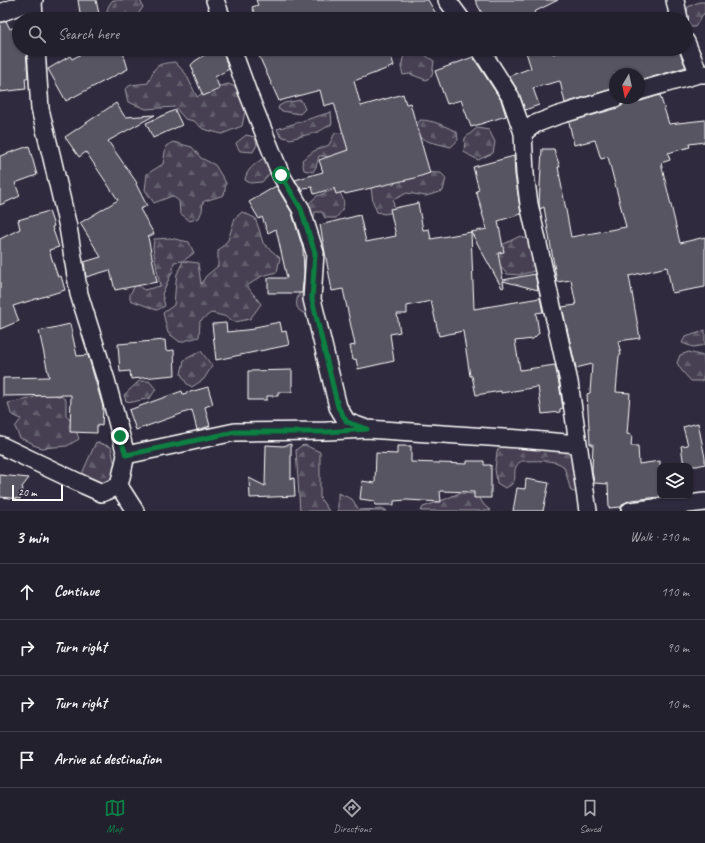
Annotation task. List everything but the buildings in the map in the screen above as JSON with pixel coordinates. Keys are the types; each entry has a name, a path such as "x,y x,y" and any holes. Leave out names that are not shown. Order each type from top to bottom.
{"street":[{"path":"0,13 33,0 34,12"},
{"path":"215,0 219,12"},
{"path":"447,0 456,12"},
{"path":"675,0 678,12"},
{"path":"36,56 40,110 52,154 68,227 79,294 106,380 126,455 120,486 135,511"},
{"path":"235,56 281,175 301,209 315,253 312,299 338,407 347,422 367,429"},
{"path":"484,56 510,96 523,133 525,174 530,204 569,382 588,511"},
{"path":"645,89 702,74 693,56"},
{"path":"523,133 535,124 609,100"},
{"path":"126,455 235,432 327,432 367,429 578,444"},
{"path":"0,445 102,493 120,486"},
{"path":"630,511 705,502"}],"green space":[{"path":"113,0 140,0 143,7 140,12 107,12"},
{"path":"699,2 705,2 705,14 703,14 695,27 693,27 693,12 687,12 688,7"},
{"path":"404,56 426,56 434,61 432,76 426,80 410,74 403,75 401,67"},
{"path":"175,62 186,74 197,97 210,88 229,84 237,88 246,107 242,126 222,134 203,129 194,121 185,119 175,107 146,109 128,102 125,89 131,85 148,83 157,66"},
{"path":"301,100 305,109 300,114 278,109 279,106 284,103"},
{"path":"331,112 332,124 318,132 290,139 280,136 277,129"},
{"path":"420,120 434,122 457,132 458,140 451,147 430,142 414,135 415,129"},
{"path":"477,128 489,130 495,142 493,153 478,160 464,152 465,138"},
{"path":"347,132 348,148 342,157 319,156 313,172 304,170 302,160 314,151 329,145 335,133"},
{"path":"246,135 255,137 257,145 253,152 240,151 237,146 236,143"},
{"path":"173,142 192,147 201,158 215,165 226,183 224,195 203,202 202,211 199,218 190,221 180,213 179,201 172,196 154,203 145,190 147,174 163,164 166,146"},
{"path":"262,159 271,160 270,173 262,182 250,183 245,180 249,170"},
{"path":"416,172 441,173 446,178 443,191 426,196 407,193 393,200 395,212 384,214 377,212 373,202 371,188"},
{"path":"338,188 344,204 342,210 336,218 325,218 322,212 315,212 313,222 305,231 294,225 292,220 294,213 317,196"},
{"path":"242,212 255,218 263,243 280,258 277,272 262,276 247,286 261,304 250,319 235,322 224,316 211,313 200,321 199,337 180,342 168,333 163,313 174,305 177,274 183,261 198,263 201,284 206,276 218,266 218,251 228,240 235,218"},
{"path":"520,236 533,242 538,264 535,271 519,275 507,274 495,261 500,246"},
{"path":"170,238 189,242 194,253 183,261 174,262 173,270 162,294 165,306 157,310 130,300 130,294 136,284 144,290 160,286 153,248 154,239"},
{"path":"313,288 309,315 300,311 297,305 297,298 301,289"},
{"path":"705,330 705,345 693,347 682,343 685,337"},
{"path":"201,351 212,366 204,379 192,387 187,384 181,374 184,360"},
{"path":"689,352 703,356 704,375 702,381 691,381 677,363 680,355"},
{"path":"139,381 149,381 156,389 150,398 133,402 126,401 124,395"},
{"path":"45,393 61,396 66,400 66,415 75,427 79,439 67,446 42,448 33,445 32,443 20,438 15,427 21,419 11,414 8,403 29,399"},
{"path":"509,435 570,449 585,463 578,493 571,491 563,466 550,461 522,461 515,469 515,478 510,486 505,488 497,483 495,469 497,451"},
{"path":"96,442 111,447 115,466 108,485 91,495 80,478"},
{"path":"305,445 320,452 320,498 329,511 300,511 296,450"},
{"path":"338,493 352,499 359,510 384,509 387,511 338,511"},
{"path":"459,493 477,494 484,505 491,511 421,511 423,507"}],"route":[{"path":"120,436 126,455 235,432 327,432 367,429 347,422 338,407 312,299 315,253 301,209 281,175"}]}
